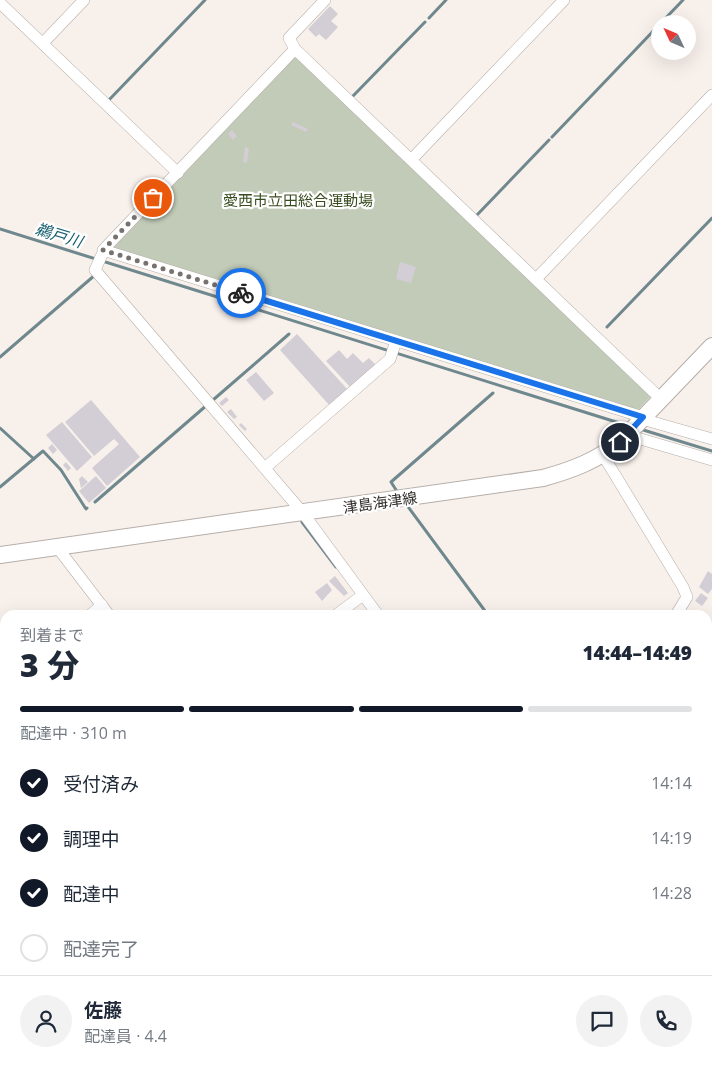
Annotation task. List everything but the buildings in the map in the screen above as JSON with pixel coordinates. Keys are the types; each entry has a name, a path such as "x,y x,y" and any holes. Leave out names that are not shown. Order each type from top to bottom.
{"main road":[{"name":"津島海津線","path":"0,555 543,478 567,472 603,455 628,434 712,346"}],"street":[{"path":"42,44 84,0"},
{"path":"325,0 289,38 295,49 661,399"},
{"path":"411,160 564,0"},
{"path":"0,3 178,173"},
{"path":"295,49 102,251 95,270 303,513 374,610"},
{"path":"536,279 712,95"},
{"path":"102,251 642,419 712,439"},
{"path":"265,468 391,357 395,342"},
{"path":"628,434 712,460"},
{"path":"603,455 683,587 687,597 679,610"},
{"path":"57,547 106,610"},
{"path":"343,610 363,595"},
{"path":"96,610 102,605"}],"green space":[{"name":"愛西市立田総合運動場","path":"293,58 298,58 651,396 636,412 114,248 113,244"}],"waterway":[{"path":"108,101 205,0"},
{"path":"429,18 446,0"},
{"path":"669,15 683,0"},
{"path":"353,96 425,22"},
{"path":"552,137 651,33"},
{"path":"477,215 549,140"},
{"path":"607,327 712,218"},
{"name":"鵜戸川","path":"0,229 629,426"},
{"path":"0,357 95,275"},
{"path":"213,400 289,334"},
{"path":"398,493 391,482 493,393"},
{"path":"95,502 207,405"},
{"path":"0,428 34,459"},
{"name":"鵜戸川","path":"640,429 712,451"},
{"path":"0,487 43,451 61,470 87,508"},
{"path":"406,504 484,610"},
{"path":"302,522 336,567"}],"way so far":[{"path":"153,198 103,250 241,293"}],"route":[{"path":"241,293 643,417 620,442"}]}
